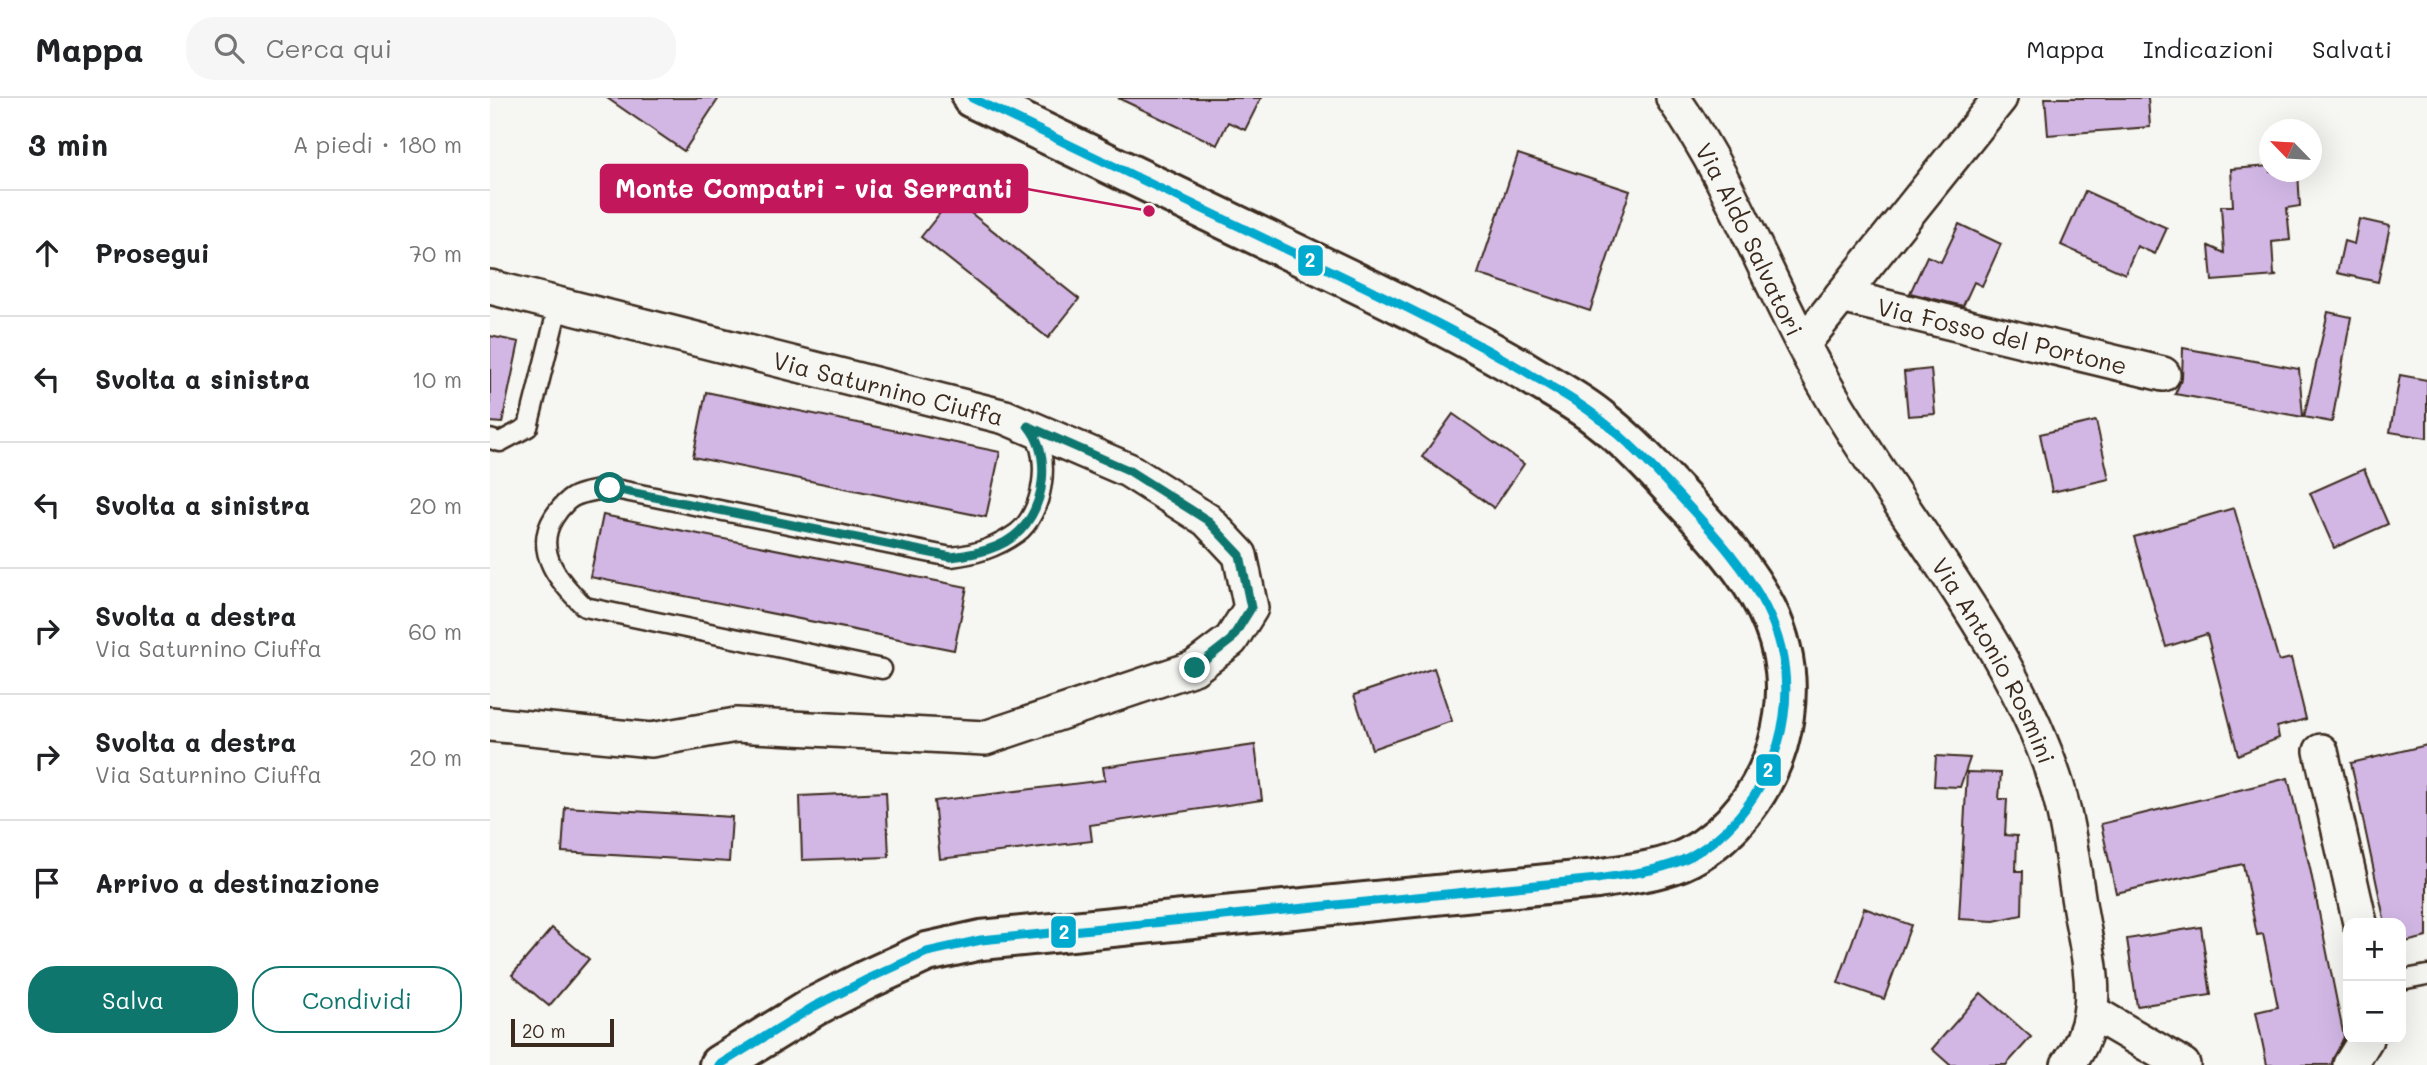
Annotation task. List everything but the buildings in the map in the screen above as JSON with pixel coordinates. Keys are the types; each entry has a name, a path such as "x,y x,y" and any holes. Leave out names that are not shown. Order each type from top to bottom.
{"main road":[{"path":"719,1065 813,1007 926,952 981,940 1597,879 1643,872 1687,858 1713,841 1755,797 1769,771 1779,739 1783,706 1781,655 1772,618 1759,591 1725,545 1642,456 1600,419 1486,348 1409,308 972,98"}],"street":[{"name":"Via Aldo Salvatori","path":"1672,98 1713,165 1803,344"},
{"name":"Via Fosso del Portone","path":"1803,344 2000,98"},
{"name":"Via Saturnino Ciuffa","path":"490,288 559,303 838,377 1005,417 1028,426 1128,470 1207,520 1240,555 1251,608 1231,640 1195,668 985,738 736,725 651,740 490,724"},
{"name":"Via Fosso del Portone","path":"1841,296 2163,374"},
{"name":"Via Antonio Rosmini","path":"1803,344 1846,419 1971,613 2027,708 2055,779 2087,948 2092,1012 2088,1032 2068,1065"},
{"path":"2321,751 2359,918"},
{"path":"2092,1012 2183,1065"},
{"path":"2350,1065 2363,1044"}],"lane":[{"path":"490,439 500,442 528,427 559,303"},
{"path":"882,669 585,607 570,592 547,558 545,542 550,523 560,508 576,495 610,488 951,557 981,553 1021,531 1033,510 1042,482 1043,460 1038,439 1028,426"},
{"path":"2406,979 2427,975"}],"transit line":[{"name":"2","path":"719,1065 813,1007 868,979 927,952 981,940 1597,879 1667,866 1705,847 1733,823 1755,794 1778,744 1785,706 1785,671 1779,639 1766,609 1750,580 1730,553 1623,438 1568,397 1436,322 972,98"}],"place":[{"name":"Monte Compatri - via Serranti","path":"1149,211"}],"route":[{"path":"610,488 951,557 981,553 1021,531 1033,510 1042,482 1043,460 1038,439 1028,426 1128,470 1207,520 1240,555 1249,587 1251,608 1231,640 1195,668"}]}
